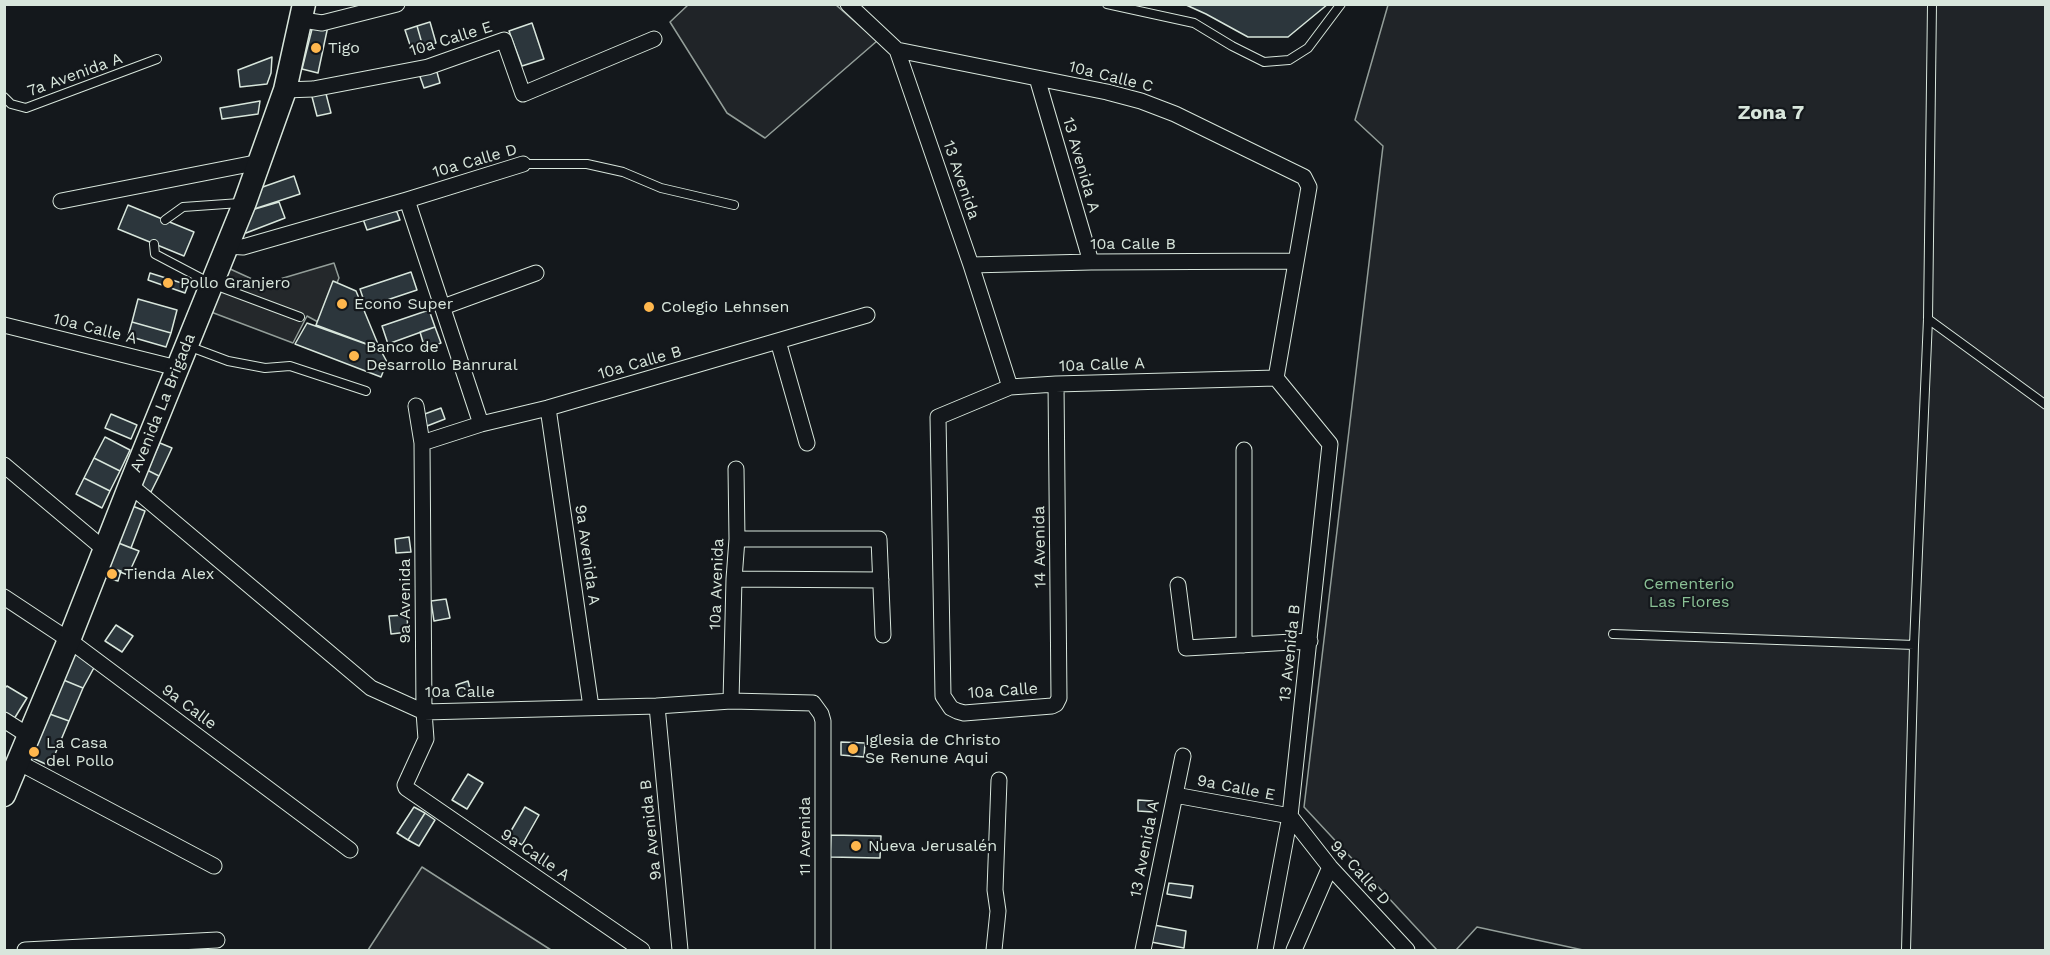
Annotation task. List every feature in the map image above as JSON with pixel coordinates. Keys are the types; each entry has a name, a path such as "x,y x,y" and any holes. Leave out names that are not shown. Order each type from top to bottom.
{"main road":[{"name":"Avenida La Brigada","path":"4,795 69,640 245,202 285,90 303,12"}],"street":[{"path":"303,12 322,22 397,4"},
{"name":"13 Avenida","path":"848,4 897,50 971,265 1010,387"},
{"name":"10a Calle E","path":"285,90 314,89 428,67 504,40 523,94 654,39"},
{"name":"10a Calle C","path":"897,50 1107,92 1141,101 1175,114 1304,177 1309,187 1296,261"},
{"name":"13 Avenida A","path":"1037,78 1091,262"},
{"path":"61,201 260,162"},
{"name":"10a Calle D","path":"227,246 243,247 523,164"},
{"path":"407,200 481,424"},
{"path":"1276,378 1296,261"},
{"name":"10a Calle B","path":"971,265 1296,261"},
{"path":"443,307 536,273"},
{"name":"10a Calle B","path":"422,443 481,424 548,408 867,315"},
{"name":"10a Calle A","path":"4,325 177,368"},
{"path":"778,341 807,443"},
{"name":"10a Calle A","path":"957,711 951,708 943,696 937,420 941,415 1010,387 1276,378"},
{"name":"13 Avenida B","path":"1265,951 1290,816 1330,444 1276,378"},
{"name":"14 Avenida","path":"1052,706 1059,698 1056,384"},
{"name":"9a Avenida","path":"408,790 405,785 425,742 422,443 416,406"},
{"name":"9a Avenida A","path":"548,408 591,707"},
{"path":"1244,450 1244,645"},
{"path":"4,465 104,549"},
{"name":"10a Avenida","path":"731,701 737,539 736,469"},
{"name":"10a Calle","path":"130,485 371,688 424,712 657,706 731,701 810,702 815,705 823,721"},
{"path":"737,539 878,538 880,540 883,635"},
{"path":"734,579 881,580"},
{"path":"1178,585 1186,648 1310,641"},
{"name":"9a Calle","path":"4,597 69,640 350,850"},
{"name":"9a Avenida B","path":"657,706 680,951"},
{"name":"10a Calle","path":"957,711 964,713 1052,706"},
{"path":"4,720 29,736"},
{"name":"11 Avenida","path":"823,721 823,951"},
{"name":"13 Avenida A","path":"1143,951 1183,756"},
{"path":"18,762 213,866"},
{"path":"994,951 998,918 995,890 999,780"},
{"name":"9a Calle A","path":"408,790 642,951"},
{"name":"9a Calle E","path":"1175,795 1290,816"},
{"name":"9a Calle D","path":"1290,816 1330,867 1407,951"},
{"path":"1294,951 1330,867"},
{"path":"25,951 217,940"}],"lane":[{"path":"1107,4 1194,24 1264,62 1289,60 1308,48 1341,4"},
{"path":"1906,951 1914,645 1928,319 1932,4"},
{"name":"7a Avenida A","path":"4,97 11,104 26,108 157,59"},
{"name":"10a Calle D","path":"523,164 587,164 623,172 661,188 734,205"},
{"path":"165,220 183,207 245,202"},
{"path":"154,246 155,254 212,284 300,317"},
{"path":"1928,319 2046,405"},
{"path":"187,346 228,361 265,368 290,366 366,391"},
{"path":"1613,634 1914,645"}],"green space":[{"path":"688,5 836,5 877,41 765,138 727,113 670,22"},
{"name":"Cementerio Las Flores","path":"1388,5 2045,5 2045,950 1583,950 1477,927 1456,950 1437,950 1304,807 1383,146 1355,120"},
{"path":"422,867 551,950 368,950"}],"shaded area":[{"path":"334,263 339,278 320,323 307,316 293,343 211,312 228,268 263,284"}],"building":[{"path":"1184,4 1328,4 1288,37 1248,37"},
{"path":"430,22 436,43 423,47 417,26"},
{"path":"532,23 544,59 522,66 509,31"},
{"name":"Tigo","path":"313,25 328,26 318,73 302,69"},
{"path":"417,26 423,47 412,51 405,30"},
{"path":"272,57 271,73 267,84 240,87 238,70"},
{"path":"435,65 440,83 424,88 418,71"},
{"path":"325,90 331,113 317,116 311,93"},
{"path":"260,101 258,114 222,119 220,108"},
{"path":"294,176 300,194 248,211 257,189"},
{"path":"279,202 285,218 246,233 241,229 248,211"},
{"path":"128,205 194,232 184,256 118,229"},
{"path":"391,210 397,212 400,220 367,230 363,219"},
{"path":"411,272 417,290 366,307 360,289"},
{"name":"Pollo Granjero","path":"150,273 188,285 185,293 148,280"},
{"name":"Econo Super","path":"333,281 356,291 380,349 316,325"},
{"path":"138,299 177,310 171,333 132,322"},
{"path":"429,310 435,327 388,344 382,326"},
{"path":"132,322 171,333 166,347 128,336"},
{"name":"Banco de Desarrollo Banrural","path":"307,323 380,349 387,362 381,377 295,344"},
{"path":"435,327 441,343 425,349 420,332"},
{"path":"441,408 445,419 427,426 422,415"},
{"path":"111,414 137,425 131,439 105,428"},
{"path":"105,437 130,450 120,471 94,458"},
{"path":"160,443 172,448 159,476 147,470"},
{"path":"94,458 120,471 110,491 84,478"},
{"path":"147,470 159,476 151,492 140,486"},
{"path":"84,478 110,491 102,508 76,494"},
{"path":"130,505 145,511 131,548 116,542"},
{"path":"409,537 411,552 396,553 395,539"},
{"path":"116,542 139,551 128,575 107,567"},
{"name":"Tienda Alex","path":"107,567 121,571 118,581 103,577"},
{"path":"446,599 450,618 434,621 431,601"},
{"path":"407,615 408,632 391,634 389,616"},
{"path":"116,625 133,636 122,652 105,641"},
{"path":"74,651 96,664 83,688 61,679"},
{"path":"61,679 83,688 69,721 47,713"},
{"path":"468,681 471,693 459,696 456,685"},
{"path":"7,686 27,698 14,719 4,713 4,689"},
{"path":"47,713 69,721 50,766 28,756"},
{"name":"Iglesia de Christo Se Renune Aqui","path":"841,742 865,743 864,757 841,755"},
{"path":"468,774 483,783 467,809 452,800"},
{"path":"1138,800 1153,801 1153,812 1138,811"},
{"path":"414,807 425,813 408,840 397,833"},
{"path":"525,807 539,815 522,845 508,836"},
{"path":"425,813 435,820 419,846 408,840"},
{"name":"Nueva Jerusalén","path":"831,835 881,836 880,858 830,857"},
{"path":"1169,883 1193,886 1191,898 1167,894"},
{"path":"1154,925 1186,931 1184,948 1151,942"}],"place":[{"name":"Tigo","path":"316,48"},
{"name":"Pollo Granjero","path":"168,283"},
{"name":"Econo Super","path":"342,304"},
{"name":"Colegio Lehnsen","path":"649,307"},
{"name":"Banco de Desarrollo Banrural","path":"354,356"},
{"name":"Tienda Alex","path":"112,574"},
{"name":"Iglesia de Christo Se Renune Aqui","path":"853,749"},
{"name":"La Casa del Pollo","path":"34,752"},
{"name":"Nueva Jerusalén","path":"856,846"}],"district":[{"name":"Zona 7","path":"1771,113"}]}
